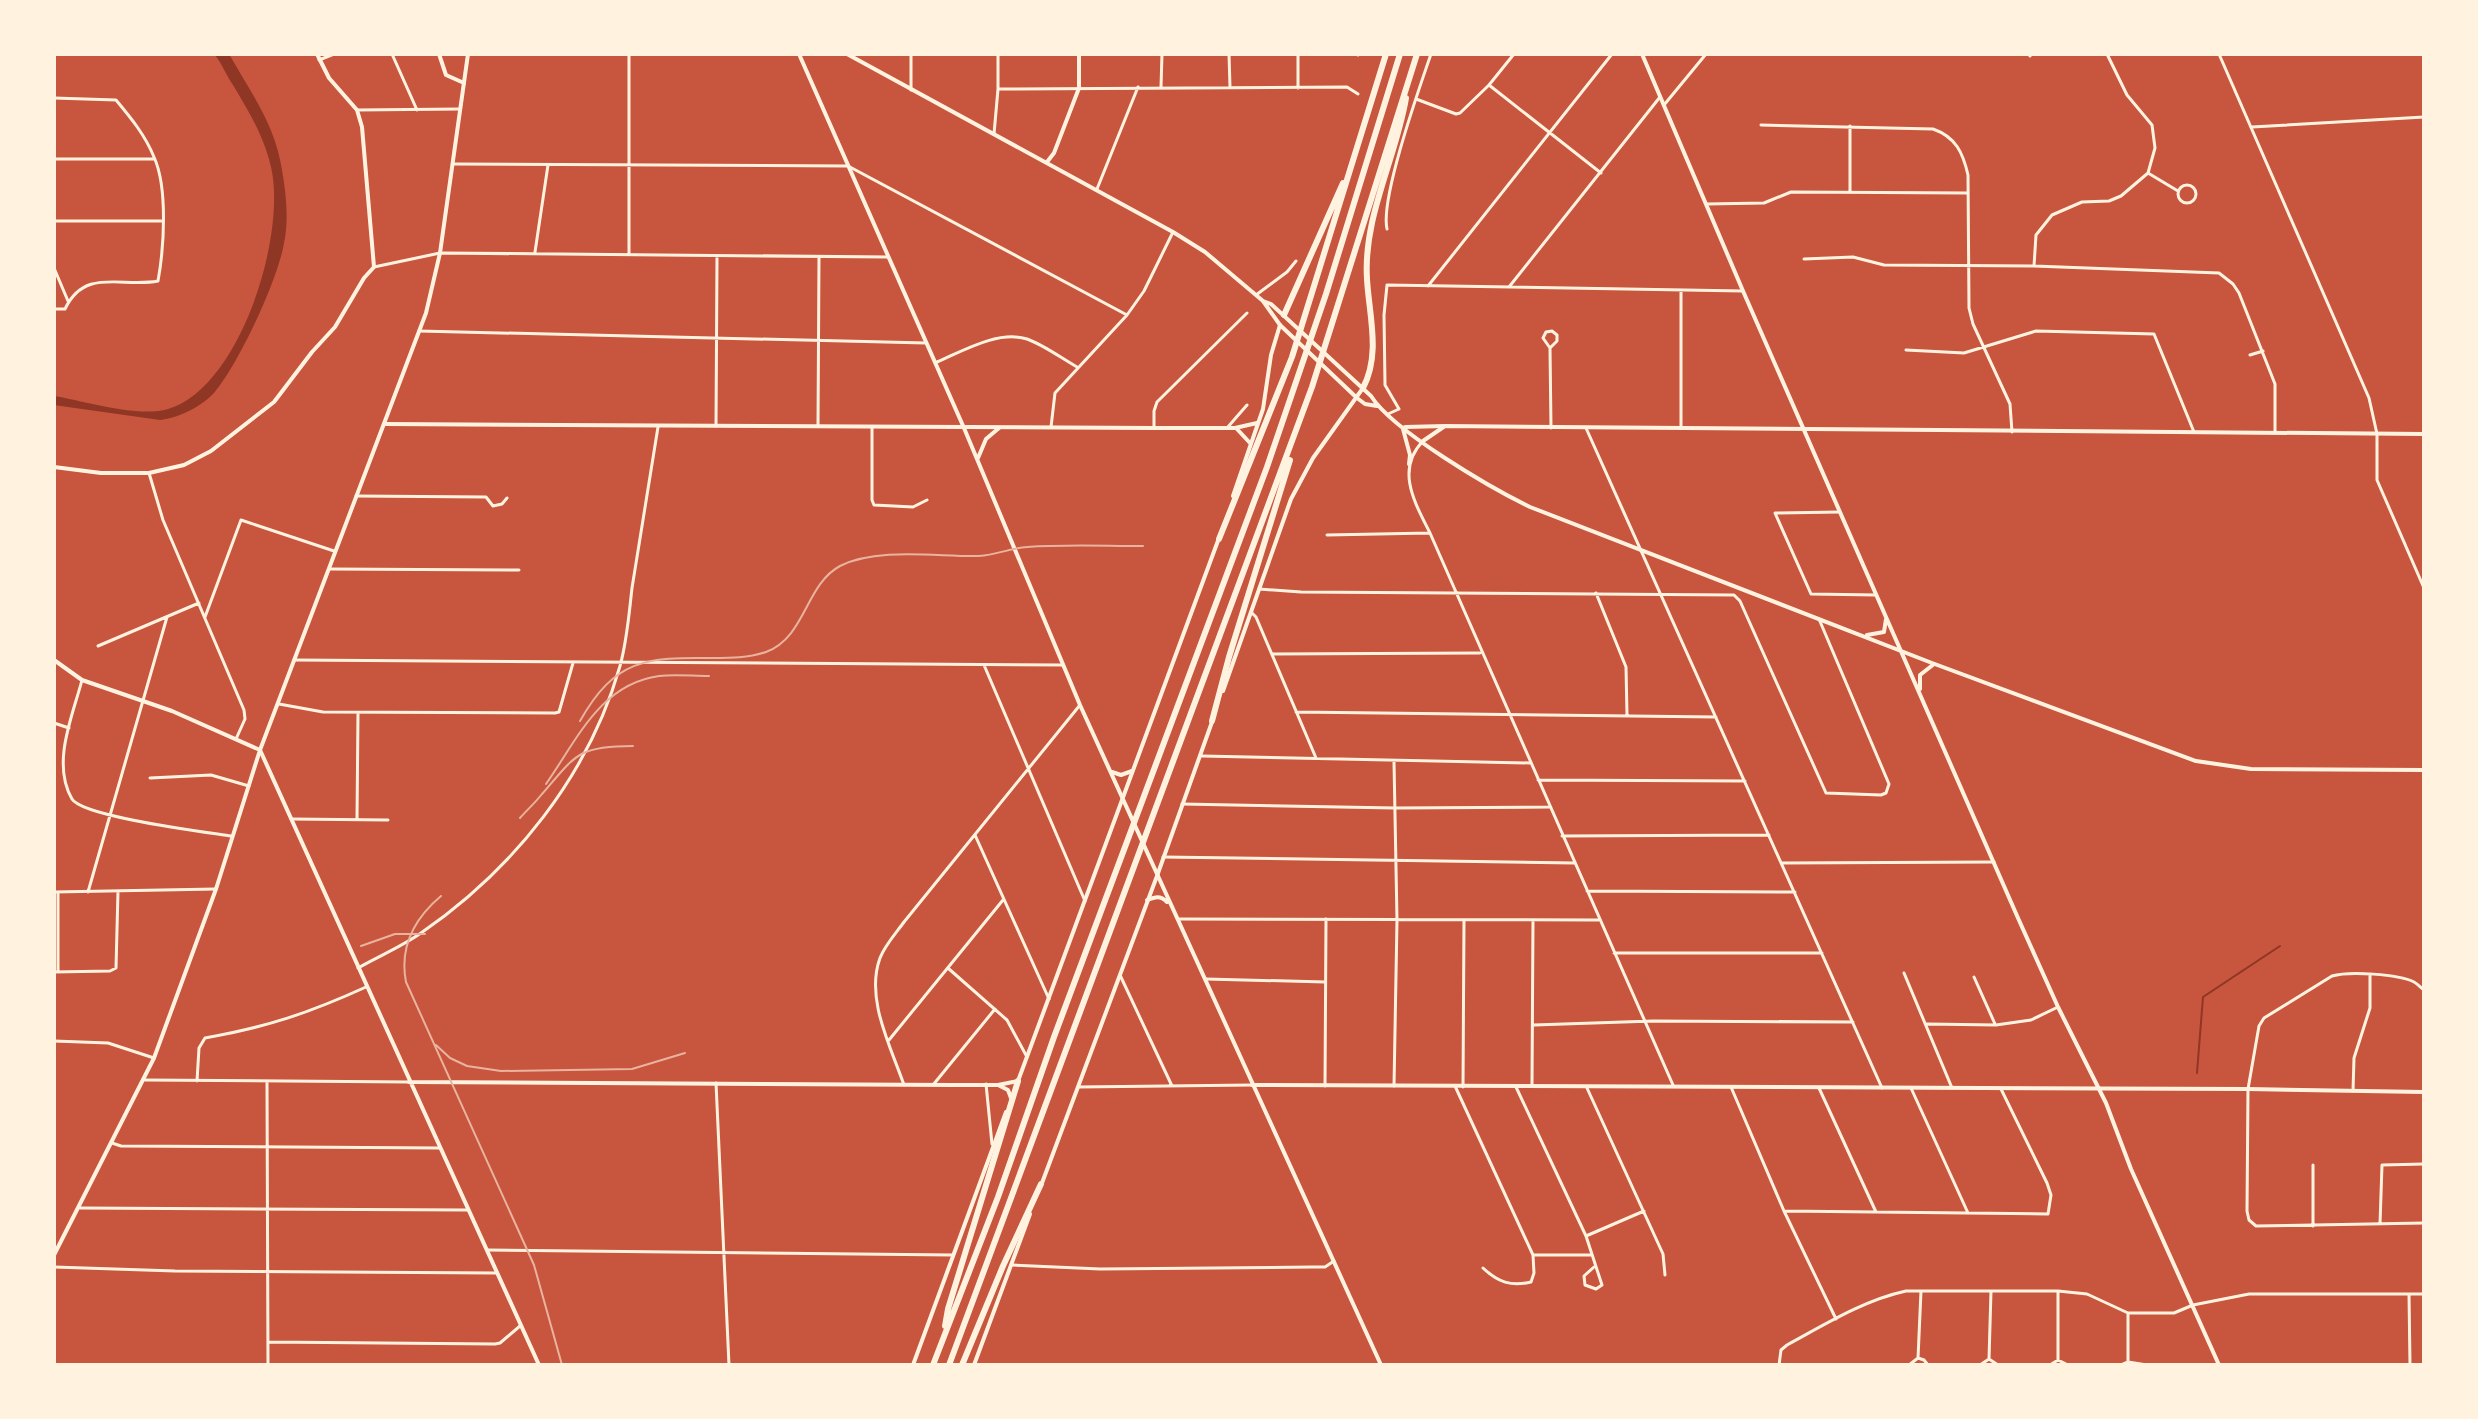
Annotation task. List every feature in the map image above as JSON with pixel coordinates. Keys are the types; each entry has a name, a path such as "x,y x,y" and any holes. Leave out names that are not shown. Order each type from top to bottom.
{"highway":[{"path":"1219,539 1292,357 1386,54"},
{"path":"933,1365 998,1197 1054,1037 1299,375 1400,54"},
{"path":"949,1365 1299,425 1417,54"},
{"path":"1363,388 1372,363 1373,334 1367,258 1372,225 1408,83"},
{"path":"1284,315 1354,158"},
{"path":"1212,721 1299,425"},
{"path":"943,1339 948,1309 1018,1081"},
{"path":"962,1365 1041,1184"}],"street":[{"path":"334,54 318,57 329,78 357,110 368,184 374,267"},
{"path":"392,54 417,110"},
{"path":"439,54 446,75 464,83"},
{"path":"54,1255 154,1058 216,889 260,750 419,331 432,293 440,253 468,54"},
{"path":"629,54 629,255"},
{"path":"801,54 964,428 1062,665 1381,1365"},
{"path":"847,54 1097,189 1205,252 1263,301 1280,325 1357,398 1378,407"},
{"path":"911,54 911,90"},
{"path":"994,134 998,54"},
{"path":"1047,162 1054,153 1079,88 1079,54"},
{"path":"1161,87 1162,54"},
{"path":"1229,54 1230,87"},
{"path":"1298,54 1298,88"},
{"path":"1387,229 1385,214 1431,54"},
{"path":"1416,99 1456,114 1489,85 1514,54"},
{"path":"1428,286 1612,54"},
{"path":"1642,54 1876,595 2219,1365"},
{"path":"1664,105 1706,54"},
{"path":"2034,266 2036,235 2052,215 2082,202 2109,201 2121,196 2148,173 2155,148 2152,125 2127,95 2107,54"},
{"path":"2219,54 2369,398 2377,434 2377,480 2424,588"},
{"path":"1489,85 1601,173"},
{"path":"1097,189 1138,87"},
{"path":"998,89 1347,87 1358,94"},
{"path":"1509,287 1660,97"},
{"path":"54,98 116,100 138,127 156,159 161,181 162,221 158,281 92,283 74,293 65,309 54,309"},
{"path":"357,110 460,109"},
{"path":"2252,127 2424,117"},
{"path":"1761,125 1933,129 1951,138 1964,155 1968,175 1969,308 2010,404 2012,432"},
{"path":"1850,126 1850,192"},
{"path":"54,159 156,159"},
{"path":"451,163 848,166 1127,315"},
{"path":"535,254 548,165"},
{"path":"2148,173 2178,191 2185,203 2195,197 2196,191 2190,185 2182,186 2178,191"},
{"path":"1707,204 1764,203 1791,192 1968,193"},
{"path":"54,221 162,221"},
{"path":"1051,428 1055,393 1127,315 1144,291 1173,232"},
{"path":"54,467 101,473 149,473 199,459 274,402 335,327 374,267 440,253 888,257"},
{"path":"716,426 717,256"},
{"path":"818,427 819,257"},
{"path":"1804,259 1853,257 1884,265 2034,266 2219,273 2239,293 2275,384 2275,433"},
{"path":"1256,295 1287,272 1296,261"},
{"path":"54,268 68,302"},
{"path":"1388,414 1399,409 1385,385 1387,285 1743,291"},
{"path":"1681,290 1681,428"},
{"path":"1263,301 1292,322 1349,374 1378,407 1403,427 1496,491 1530,507 2186,758 2217,766 2251,769 2424,770"},
{"path":"1154,428 1157,402 1247,313"},
{"path":"145,1080 904,1085 998,1085 1018,1081 1219,539 1266,398 1271,355 1284,315"},
{"path":"419,331 926,343"},
{"path":"1906,350 1964,353 2036,331 2154,334 2194,432"},
{"path":"935,363 989,340 1019,337 1031,340 1077,367"},
{"path":"1550,348 1551,428"},
{"path":"2250,355 2263,351"},
{"path":"974,1365 1157,876 1286,512 1298,485 1334,426 1363,388"},
{"path":"1227,428 1247,405"},
{"path":"384,424 1235,428 1249,427 1259,422"},
{"path":"1409,464 1414,450 1445,426"},
{"path":"358,968 407,942 442,918 503,864 562,794 577,768 609,701 621,662 658,427"},
{"path":"1403,427 2424,434"},
{"path":"1403,427 1410,455 1408,481 1411,495 1674,1088"},
{"path":"872,428 874,505 913,507 927,500"},
{"path":"977,460 986,439 999,428"},
{"path":"1235,428 1251,444"},
{"path":"1586,428 1882,1088"},
{"path":"149,473 163,520 244,710 245,719 236,739"},
{"path":"356,496 486,497 493,506 502,504 507,498"},
{"path":"1840,512 1775,513 1811,594 1876,595"},
{"path":"205,617 241,520 336,552"},
{"path":"1327,535 1430,533"},
{"path":"330,569 519,570"},
{"path":"1259,589 1455,594 1734,595 1740,601 1826,793 1881,795 1886,793 1889,784 1819,619"},
{"path":"1596,593 1626,667 1627,715"},
{"path":"98,646 199,603"},
{"path":"1251,612 1256,617 1316,760"},
{"path":"88,892 167,617"},
{"path":"1861,635 1884,632 1886,617"},
{"path":"1272,654 1482,653"},
{"path":"54,660 82,680 172,711 260,750 539,1365"},
{"path":"294,660 1062,665"},
{"path":"279,704 323,712 555,713 559,712 573,663"},
{"path":"1920,691 1920,675 1935,664"},
{"path":"984,665 1085,901"},
{"path":"82,680 63,761 73,800 79,806 110,815 233,836"},
{"path":"904,1085 875,990 881,956 904,922 1080,705"},
{"path":"1296,712 1508,712 1716,717"},
{"path":"357,820 358,713"},
{"path":"54,723 69,728"},
{"path":"1200,755 1530,763"},
{"path":"1394,760 1397,920 1394,1086"},
{"path":"1110,771 1121,775 1132,771"},
{"path":"150,778 211,775 249,786"},
{"path":"1538,780 1745,781"},
{"path":"1182,804 1549,807"},
{"path":"291,819 388,820"},
{"path":"975,835 1049,999"},
{"path":"1562,836 1769,835"},
{"path":"1163,857 1574,863"},
{"path":"1782,863 1994,862"},
{"path":"118,891 116,968 110,971 56,972 56,892 216,889"},
{"path":"1586,891 1795,892"},
{"path":"1147,900 1162,897 1169,903"},
{"path":"889,1040 1003,900"},
{"path":"1178,919 1599,920"},
{"path":"1325,1086 1326,919"},
{"path":"1463,1087 1464,920"},
{"path":"1532,1087 1533,920"},
{"path":"1614,953 1822,953"},
{"path":"949,969 1007,1020 1027,1057"},
{"path":"1904,973 1953,1089"},
{"path":"2424,990 2414,982 2370,974 2342,973 2332,976 2264,1018 2259,1026 2248,1089 2249,1220 2256,1226 2424,1223"},
{"path":"2353,1091 2354,1058 2370,1008 2370,974"},
{"path":"1120,975 1172,1086"},
{"path":"1974,977 1996,1025"},
{"path":"1206,979 1325,982"},
{"path":"197,1081 199,1048 205,1038 260,1028 311,1012 366,987"},
{"path":"1927,1024 1996,1025 2031,1020 2058,1007"},
{"path":"933,1085 995,1009"},
{"path":"1534,1025 1853,1022"},
{"path":"54,1041 108,1043 154,1058"},
{"path":"267,1082 268,1365"},
{"path":"716,1083 729,1365"},
{"path":"986,1084 992,1145"},
{"path":"913,1365 1011,1100 1008,1090 998,1085"},
{"path":"1455,1086 1533,1255 1531,1282 1506,1284 1496,1281 1483,1268"},
{"path":"1078,1087 2098,1088 2424,1092"},
{"path":"1516,1087 1586,1236 1602,1285 1596,1289 1585,1285 1584,1276 1594,1267"},
{"path":"1731,1087 1784,1211 1836,1319"},
{"path":"1587,1088 1663,1254 1665,1275"},
{"path":"1819,1088 1876,1212"},
{"path":"1911,1088 1968,1213"},
{"path":"1784,1211 2048,1214 2051,1208 2047,1183 2001,1089"},
{"path":"112,1143 121,1146 439,1148"},
{"path":"2380,1224 2382,1165 2424,1164"},
{"path":"2313,1165 2313,1226"},
{"path":"79,1208 468,1210"},
{"path":"1586,1236 1644,1211"},
{"path":"487,1250 952,1255"},
{"path":"1533,1255 1590,1255"},
{"path":"1012,1265 1100,1269 1325,1267 1334,1261"},
{"path":"54,1267 161,1271 496,1273"},
{"path":"1909,1365 1918,1358 1921,1291"},
{"path":"1779,1365 1781,1350 1787,1345 1892,1294 1921,1291 2058,1291 2087,1294 2128,1313 2174,1313 2193,1305 2249,1294 2424,1294"},
{"path":"1989,1359 1991,1291"},
{"path":"2058,1291 2058,1360"},
{"path":"2409,1294 2408,1365 2421,1365"},
{"path":"2128,1313 2128,1362"},
{"path":"268,1342 495,1344 520,1326"},
{"path":"1918,1358 1928,1365"},
{"path":"1980,1365 1989,1359"},
{"path":"1989,1359 1998,1365"},
{"path":"2050,1365 2058,1360"},
{"path":"2058,1360 2068,1365"},
{"path":"2121,1365 2128,1362 2147,1365"}],"shaded area":[{"path":"214,54 229,54 268,123 279,153 286,197 284,243 274,278 256,321 214,393 182,414 160,420 54,405 54,396 127,410 168,409 194,395 217,372 252,306 272,231 274,196 271,167 245,105"}],"waterway":[{"path":"2197,1073 2203,997 2280,946"}],"railway":[{"path":"580,721 606,685 634,666 668,659 746,657 779,645 790,635 819,585 840,566 855,560 908,554 979,556 1041,546 1143,546"},
{"path":"546,784 592,716 621,690 638,681 659,676 709,676"},
{"path":"520,818 579,755 600,748 633,746"},
{"path":"441,896 411,934 405,956 406,982 534,1265 562,1365"},
{"path":"361,946 395,934 425,934"},
{"path":"436,1045 450,1058 467,1066 501,1071 632,1069 685,1053"}]}
